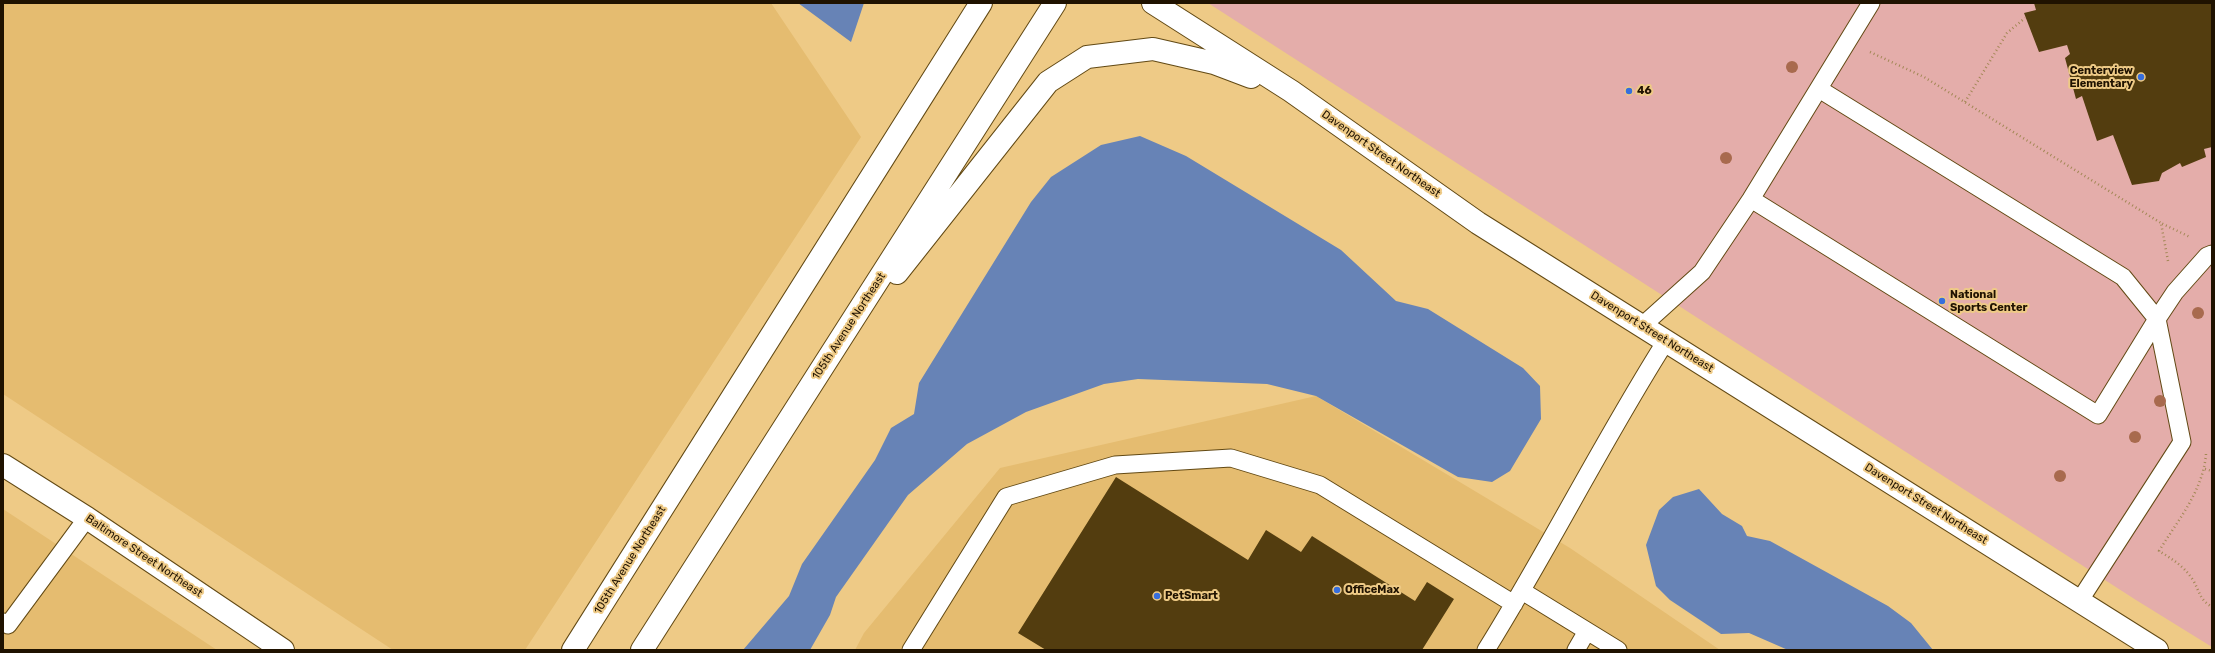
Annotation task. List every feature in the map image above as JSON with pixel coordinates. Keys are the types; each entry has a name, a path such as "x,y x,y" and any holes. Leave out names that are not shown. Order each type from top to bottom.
{"street":[{"name":"105th Avenue Northeast","path":"573,650 981,3"},
{"name":"105th Avenue Northeast","path":"642,650 1055,3"},
{"name":"Davenport Street Northeast","path":"1153,3 1291,91 1478,222 2080,600 2157,650"},
{"path":"827,361 1048,82 1087,58 1153,49 1214,63 1291,91"},
{"name":"Baltimore Street Northeast","path":"3,465 86,518 283,650"}],"lane":[{"path":"1642,326 1702,272 1751,199 1871,3"},
{"path":"1819,89 2123,277 2157,319 2182,442 2080,600"},
{"path":"1751,199 2098,415 2175,292 2207,256 2212,254"},
{"path":"1486,650 1518,598 1633,394 1666,341"},
{"path":"913,650 1006,497 1114,465 1231,458 1320,485 1518,598 1588,631 1618,650"},
{"path":"5,627 86,518"},
{"path":"1576,650 1588,631"}],"path":[{"path":"1965,102 2007,33 2025,18"},
{"path":"1849,39 1875,56 1924,77 2161,223 2187,237 2193,237"},
{"path":"2161,223 2175,292"},
{"path":"2205,469 2212,471"},
{"path":"2159,551 2180,564 2193,580 2202,601 2212,607"}],"shaded area":[{"path":"3,3 771,3 861,137 525,650 393,650 3,394"},
{"name":"National Sports Center","path":"1208,3 2212,3 2212,647 2136,600"},
{"path":"1316,396 1570,548 1720,650 855,650 864,633 1000,468"},
{"path":"3,509 217,650 3,650"}],"water":[{"path":"798,3 864,3 851,42"},
{"path":"1140,136 1186,156 1341,250 1396,301 1428,309 1523,368 1540,386 1541,419 1510,471 1492,482 1458,477 1316,396 1267,384 1138,379 1104,384 1026,412 967,444 908,495 836,597 830,615 810,650 743,650 789,596 802,564 875,460 891,428 914,414 919,383 1031,202 1051,177 1101,145"},
{"path":"1699,489 1722,514 1742,526 1747,536 1770,541 1888,606 1911,623 1933,650 1788,650 1749,633 1721,634 1670,600 1656,586 1646,545 1659,510 1673,497"}],"building":[{"name":"Centerview Elementary","path":"2034,3 2212,3 2212,147 2204,149 2206,157 2182,167 2180,163 2162,173 2159,181 2132,185 2113,135 2097,141 2082,96 2076,99 2065,58 2070,54 2067,45 2039,52 2024,13 2036,10"},
{"name":"PetSmart","path":"1116,477 1248,560 1266,530 1301,552 1312,536 1415,601 1427,582 1454,599 1422,650 1046,650 1018,633"}],"place":[{"name":"Centerview Elementary","path":"2141,77"},
{"name":"46","path":"1629,91"},
{"name":"National Sports Center","path":"1942,301"},
{"name":"OfficeMax","path":"1337,590"},
{"name":"PetSmart","path":"1157,596"}]}
